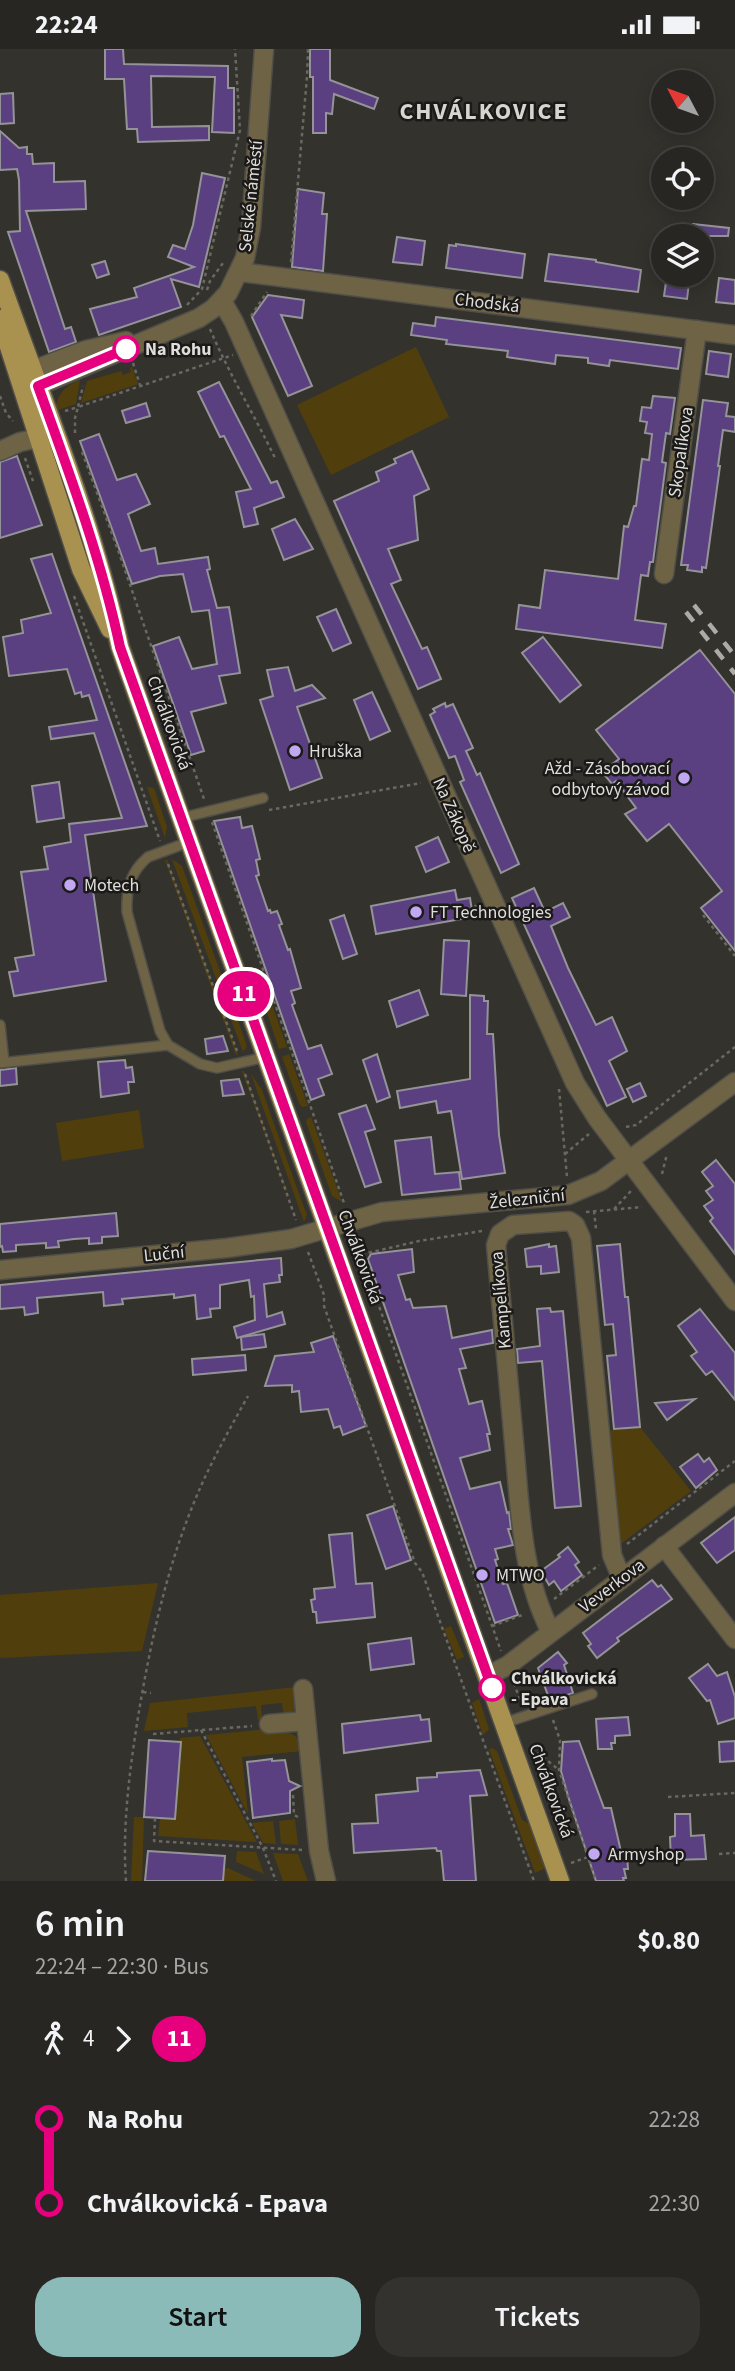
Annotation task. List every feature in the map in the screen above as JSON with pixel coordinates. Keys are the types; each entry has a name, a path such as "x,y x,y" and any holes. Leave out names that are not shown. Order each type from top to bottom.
{"main road":[{"name":"Chválkovická","path":"0,280 28,381 47,437 93,542 120,647 487,1676 563,1873"},
{"name":"Chválkovická","path":"0,319 28,381"}],"street":[{"name":"Selské náměstí","path":"28,381 106,344 153,335 200,318 222,301 246,258 251,227 264,49"},
{"name":"Chodská","path":"240,272 735,335"},
{"name":"Na Zákopě","path":"222,301 575,1083 589,1107 735,1301"},
{"name":"Skopalíkova","path":"664,574 698,330"},
{"path":"0,451 20,442 47,437"},
{"name":"Železniční","path":"327,1228 382,1212 568,1195 589,1188 630,1161 735,1081"},
{"name":"Kampelíkova","path":"551,1632 540,1610 531,1581 513,1433 496,1245 499,1234 513,1225 569,1221 575,1225 581,1238 612,1556 622,1579"},
{"name":"Luční","path":"0,1270 239,1247 284,1240 327,1228"},
{"name":"Veverkova","path":"487,1676 507,1666 735,1493"},
{"path":"664,1546 735,1639"},
{"path":"303,1689 319,1850 326,1881"},
{"path":"270,1724 306,1720"}],"lane":[{"path":"181,818 263,798"},
{"path":"189,842 143,861 133,874 126,897 127,912 160,1031 168,1045 200,1064 217,1068 266,1056"},
{"path":"0,1025 2,1062 168,1045"},
{"path":"504,1723 592,1694"}],"path":[{"path":"183,309 202,289 240,130 235,49"},
{"path":"290,272 308,49"},
{"path":"250,318 267,292 277,294"},
{"path":"55,414 246,350"},
{"path":"134,363 140,385"},
{"path":"75,433 84,381"},
{"path":"0,396 6,414 13,421"},
{"path":"79,445 118,550 344,1203"},
{"path":"22,449 35,485"},
{"path":"71,587 160,842"},
{"path":"264,811 424,783 437,777"},
{"path":"166,860 238,1054"},
{"path":"703,915 735,956"},
{"path":"621,1126 630,1128 636,1125 735,1047"},
{"path":"243,1071 299,1226"},
{"path":"558,1079 568,1184"},
{"path":"565,1154 594,1130"},
{"path":"662,1179 663,1163 670,1148"},
{"path":"581,1212 653,1206"},
{"path":"353,1257 419,1241 488,1230"},
{"path":"356,1241 503,1656"},
{"path":"305,1245 415,1563 422,1572 534,1881"},
{"path":"315,1271 325,1267"},
{"path":"126,1881 127,1804 132,1757 152,1638 192,1505 214,1457 248,1396"},
{"path":"623,1547 735,1461"},
{"path":"552,1600 604,1562"},
{"path":"492,1626 534,1611"},
{"path":"521,1677 513,1681 526,1716"},
{"path":"143,1692 151,1693"},
{"path":"548,1708 560,1740 559,1770 596,1881"},
{"path":"153,1734 270,1724"},
{"path":"201,1730 263,1848 276,1881"},
{"path":"531,1747 559,1770"},
{"path":"668,1797 735,1793"},
{"path":"155,1818 153,1841 319,1850"},
{"path":"719,1854 735,1853"},
{"path":"563,1873 588,1857"}],"shaded area":[{"path":"416,347 449,417 331,475 297,405"},
{"path":"132,367 138,384 81,403 87,381 121,371 123,375 131,372"},
{"path":"80,380 76,404 55,411 62,392"},
{"path":"147,787 154,788 167,827 165,838"},
{"path":"172,859 182,866 247,1046 243,1052"},
{"path":"165,860 238,1054 236,1055"},
{"path":"271,1002 287,1047 279,1049 264,1004"},
{"path":"289,1054 308,1106 302,1107 299,1103 282,1057"},
{"path":"244,1071 287,1191 286,1191"},
{"path":"251,1074 262,1090 307,1214 304,1222"},
{"path":"139,1110 144,1148 62,1161 56,1123"},
{"path":"311,1117 342,1202 332,1196 306,1122"},
{"path":"640,1427 691,1491 618,1546 607,1431"},
{"path":"158,1583 142,1651 0,1658 0,1595"},
{"path":"451,1626 464,1657 457,1660 444,1629"},
{"path":"296,1687 296,1708 289,1716 284,1717 282,1703 261,1705 262,1719 258,1720 256,1706 187,1713 188,1727 144,1731 150,1703"},
{"path":"479,1699 489,1729 483,1735 472,1703"},
{"path":"268,1729 270,1733 295,1736 303,1751 242,1757 248,1814 206,1735"},
{"path":"200,1736 257,1842 158,1836 160,1818 175,1819 180,1738"},
{"path":"489,1749 497,1751 522,1820 530,1824 546,1868 535,1873"},
{"path":"134,1817 144,1817 142,1881 131,1881"},
{"path":"295,1819 298,1845 281,1844 279,1821"},
{"path":"273,1821 276,1844 263,1843 252,1823"},
{"path":"237,1851 256,1852 264,1874 236,1862"},
{"path":"273,1853 298,1854 308,1881 283,1881"},
{"path":"224,1868 228,1868 256,1881 223,1881"}],"building":[{"path":"105,49 123,49 124,64 228,66 228,88 234,88 234,133 212,132 215,77 151,76 152,127 209,126 209,140 138,142 137,129 127,129 124,79 105,79"},
{"path":"310,49 330,49 330,80 378,98 374,109 334,94 332,114 326,113 326,133 313,133"},
{"path":"13,93 14,123 0,124 0,94"},
{"path":"0,131 19,148 27,147 27,154 32,154 33,164 54,163 54,182 85,181 86,209 26,211 65,329 71,327 76,342 49,352 8,232 20,231 19,180 17,169 0,170"},
{"path":"202,173 225,178 199,287 171,279 181,307 99,335 90,309 137,297 134,288 194,267 168,257 173,245 185,249 193,225"},
{"path":"298,189 324,193 322,214 327,214 323,271 292,267"},
{"path":"714,226 729,228 728,236 714,236"},
{"path":"397,237 425,241 422,265 393,262"},
{"path":"449,245 525,254 522,278 446,268"},
{"path":"549,254 596,260 641,270 638,292 545,281"},
{"path":"105,261 109,274 97,278 92,265"},
{"path":"719,278 735,280 735,304 716,302"},
{"path":"665,287 688,287 687,299 664,296"},
{"path":"268,295 304,300 302,318 281,315 312,386 288,396 252,317"},
{"path":"436,317 681,348 678,369 610,360 609,366 588,363 588,358 556,355 555,364 507,357 508,351 446,344 447,340 411,335 413,323 435,326"},
{"path":"709,351 731,354 728,377 706,374"},
{"path":"219,382 271,483 277,481 284,497 254,508 258,524 244,527 236,492 251,489 224,436 220,437 198,392"},
{"path":"653,396 675,398 670,434 666,433 662,462 666,463 653,562 650,562 648,576 641,575 635,620 666,624 662,648 516,629 519,605 540,608 545,570 618,579 624,526 628,527 636,506 642,459 649,460 652,434 645,433 647,422 640,421 642,407 651,408"},
{"path":"703,400 728,403 726,416 735,417 735,432 723,430 706,568 702,567 702,572 687,570 688,565 681,565"},
{"path":"146,403 150,416 126,423 122,411"},
{"path":"99,434 117,480 136,474 150,504 128,514 141,551 155,548 158,564 208,557 210,569 207,570 217,608 229,607 240,673 219,676 226,703 191,712 204,751 191,755 153,646 179,637 192,669 217,664 209,610 192,612 183,574 160,576 132,584 80,441"},
{"path":"412,451 429,489 414,496 418,540 388,549 401,580 391,584 422,649 427,647 441,679 418,689 334,501 379,481 376,472 396,463 394,459"},
{"path":"17,456 42,525 0,538 0,462"},
{"path":"295,519 313,549 284,560 272,529"},
{"path":"52,554 147,826 85,835 106,981 14,996 9,972 18,971 15,958 34,955 21,872 48,869 44,847 71,842 69,824 122,818 94,733 51,739 49,727 97,720 89,695 82,697 81,692 75,694 67,669 9,676 3,637 23,633 21,620 51,613 31,559"},
{"path":"336,609 351,643 333,651 317,617"},
{"path":"543,637 581,685 560,702 522,653"},
{"name":"Ažd - Zásobovací odbytový závod","path":"700,650 735,694 735,951 701,908 722,891 669,824 647,841 625,814 636,808 616,781 612,784 602,772 619,759 596,730"},
{"path":"288,667 295,691 312,685 325,698 297,707 322,778 290,790 260,700 273,696 267,670"},
{"path":"372,692 390,731 370,740 354,700"},
{"path":"445,703 446,707 453,704 473,748 466,751 477,775 480,773 519,864 501,873 460,782 464,780 455,756 449,758 430,715 435,712 433,709"},
{"path":"59,782 64,818 37,822 32,786"},
{"path":"240,817 242,828 252,826 260,859 256,860 259,875 256,876 268,911 277,911 282,924 279,925 288,950 290,949 301,988 291,991 295,1003 292,1005 308,1049 321,1045 332,1074 318,1079 324,1095 311,1100 214,821"},
{"path":"438,837 449,862 426,872 416,847"},
{"path":"534,888 545,912 563,903 570,917 551,926 568,968 596,1025 612,1017 627,1051 609,1061 626,1097 607,1106 512,898"},
{"path":"455,890 457,900 470,898 473,917 376,934 371,906"},
{"path":"344,915 357,954 343,959 330,920"},
{"path":"444,940 469,941 466,996 441,994"},
{"path":"419,990 428,1015 397,1027 389,1001"},
{"path":"470,995 484,996 484,1001 488,1001 487,1034 493,1034 499,1135 505,1173 462,1179 451,1111 438,1113 436,1101 400,1108 397,1091 470,1079"},
{"path":"223,1036 228,1051 207,1054 205,1039"},
{"path":"377,1054 390,1097 377,1102 363,1060"},
{"path":"125,1060 126,1068 132,1067 134,1082 128,1082 129,1093 101,1097 98,1062"},
{"path":"16,1068 17,1084 0,1086 0,1070"},
{"path":"239,1079 244,1094 223,1096 221,1081"},
{"path":"640,1083 646,1096 633,1102 627,1089"},
{"path":"366,1105 375,1129 365,1132 381,1182 365,1187 339,1114"},
{"path":"431,1137 435,1174 459,1172 461,1189 402,1195 395,1141"},
{"path":"716,1160 735,1184 735,1254 710,1221 713,1218 704,1206 713,1200 706,1191 713,1186 702,1172"},
{"path":"116,1213 118,1236 102,1237 102,1243 89,1244 89,1238 58,1241 59,1247 46,1248 46,1243 16,1245 16,1251 3,1252 2,1246 0,1247 0,1224"},
{"path":"549,1244 549,1247 556,1246 559,1272 541,1274 541,1266 527,1267 525,1249"},
{"path":"620,1244 625,1297 628,1297 640,1427 614,1429 607,1356 616,1355 613,1324 605,1325 597,1246"},
{"path":"412,1249 414,1272 398,1275 406,1300 410,1299 413,1308 446,1306 452,1338 492,1330 493,1343 460,1349 466,1368 459,1369 469,1404 482,1401 490,1434 487,1434 490,1450 460,1458 470,1489 500,1482 507,1513 509,1512 511,1529 508,1529 513,1545 495,1549 498,1559 495,1560 503,1584 507,1583 518,1615 495,1623 368,1259 371,1254"},
{"path":"281,1258 280,1282 264,1284 267,1317 282,1312 285,1324 237,1338 234,1327 255,1320 254,1296 251,1297 249,1280 220,1285 220,1308 210,1309 211,1317 197,1319 195,1295 174,1298 174,1294 122,1299 123,1304 104,1306 103,1292 37,1298 38,1313 25,1315 24,1307 0,1309 0,1285"},
{"path":"550,1308 551,1312 563,1311 581,1506 555,1508 542,1361 518,1363 517,1349 540,1346 537,1309"},
{"path":"700,1309 735,1353 735,1400 712,1371 706,1375 691,1356 697,1352 678,1326"},
{"path":"264,1334 266,1347 242,1350 241,1337"},
{"path":"333,1336 366,1426 343,1435 340,1426 334,1428 328,1409 301,1412 299,1391 292,1392 292,1385 265,1386 275,1356 314,1352 311,1343"},
{"path":"245,1355 246,1370 193,1375 192,1359"},
{"path":"695,1399 667,1420 655,1403"},
{"path":"698,1454 704,1462 709,1458 717,1470 696,1488 680,1467"},
{"path":"393,1506 411,1560 386,1569 367,1515"},
{"path":"735,1517 735,1550 717,1563 701,1543"},
{"path":"352,1533 356,1584 372,1583 375,1617 317,1623 311,1600 315,1599 314,1589 335,1587 329,1535"},
{"path":"568,1547 579,1562 575,1565 582,1575 561,1591 554,1581 549,1585 541,1571 560,1557 558,1555"},
{"path":"652,1580 658,1587 661,1585 672,1599 617,1638 619,1641 597,1658 583,1633"},
{"path":"411,1638 414,1664 371,1670 368,1644"},
{"path":"558,1652 567,1663 564,1665 573,1693 550,1701 538,1668"},
{"path":"708,1664 717,1676 727,1672 735,1697 735,1718 718,1724 710,1700 707,1701 689,1678"},
{"path":"420,1715 421,1720 429,1719 431,1741 344,1753 342,1724"},
{"path":"628,1717 630,1735 615,1736 615,1743 611,1743 612,1749 598,1749 596,1719"},
{"path":"149,1740 181,1742 175,1819 144,1817"},
{"path":"579,1741 604,1808 611,1808 622,1856 627,1856 628,1869 624,1869 624,1881 596,1881 568,1796 561,1771 563,1742"},
{"path":"735,1741 735,1761 720,1762 719,1742"},
{"path":"285,1760 289,1781 300,1786 290,1791 290,1813 253,1818 247,1762"},
{"path":"480,1770 487,1795 470,1796 476,1881 444,1881 441,1851 436,1848 354,1853 352,1824 378,1823 376,1795 418,1791 417,1778 437,1777 437,1773"},
{"path":"675,1814 690,1814 691,1836 704,1835 706,1859 671,1860 670,1837 675,1836"},
{"path":"148,1851 225,1856 223,1881 145,1881"}],"railway":[{"path":"694,605 735,656"},
{"path":"686,612 735,674"}],"bus line":[{"name":"11","path":"126,349 38,386 90,532 120,647 492,1688"}],"place":[{"name":"Na Rohu","path":"126,349"},
{"name":"Hruška","path":"295,751"},
{"name":"Ažd - Zásobovací odbytový závod","path":"684,778"},
{"name":"Motech","path":"70,885"},
{"name":"FT Technologies","path":"416,912"},
{"name":"MTWO","path":"482,1575"},
{"name":"Chválkovická - Epava","path":"492,1688"},
{"name":"Armyshop","path":"594,1854"}],"district":[{"name":"CHVÁLKOVICE","path":"484,111"}]}
